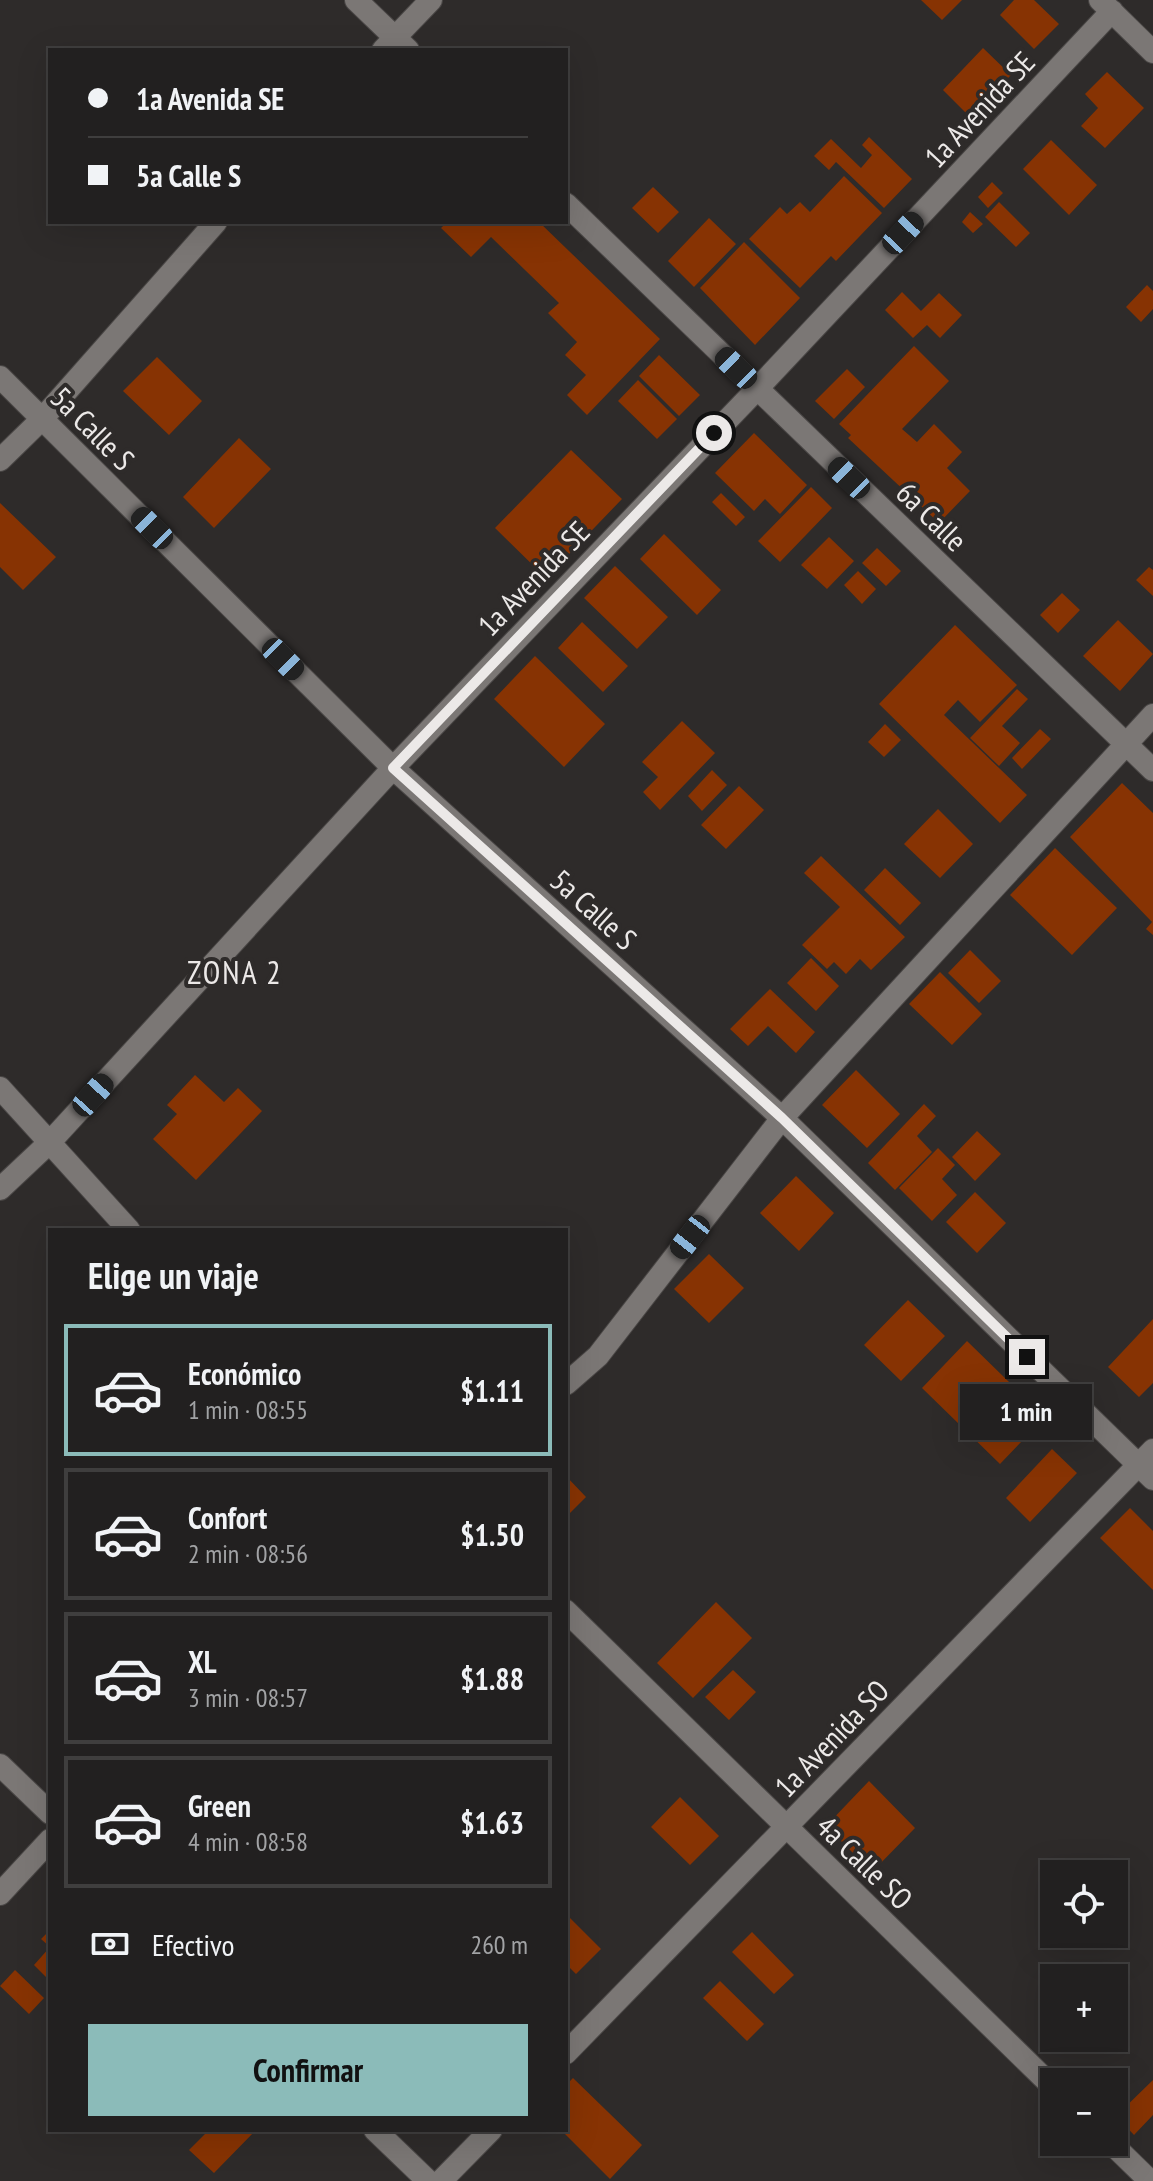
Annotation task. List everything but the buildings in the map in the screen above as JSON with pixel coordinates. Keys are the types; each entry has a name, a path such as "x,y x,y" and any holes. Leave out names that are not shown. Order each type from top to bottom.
{"street":[{"path":"356,0 395,46 431,0"},
{"path":"1106,6 1153,52"},
{"name":"1a Avenida SE","path":"0,1189 50,1142 393,768 757,389 1106,6"},
{"name":"6a Calle","path":"568,206 1153,770"},
{"path":"0,460 42,419 214,224"},
{"name":"5a Calle S","path":"0,377 393,768 782,1118 1148,1465"},
{"path":"568,1382 598,1356 782,1118 1153,715"},
{"path":"0,1088 127,1228"},
{"name":"1a Avenida SO","path":"568,2051 786,1827 1148,1465"},
{"name":"4a Calle SO","path":"568,1613 1040,2074"},
{"path":"0,1765 48,1811"},
{"path":"0,1894 48,1842"},
{"path":"377,2132 428,2181"},
{"path":"441,2181 489,2132"},
{"path":"1125,2156 1147,2177"}],"district":[{"name":"ZONA 2","path":"235,972"}],"route":[{"path":"714,433 393,768 782,1118 1027,1357"}]}
